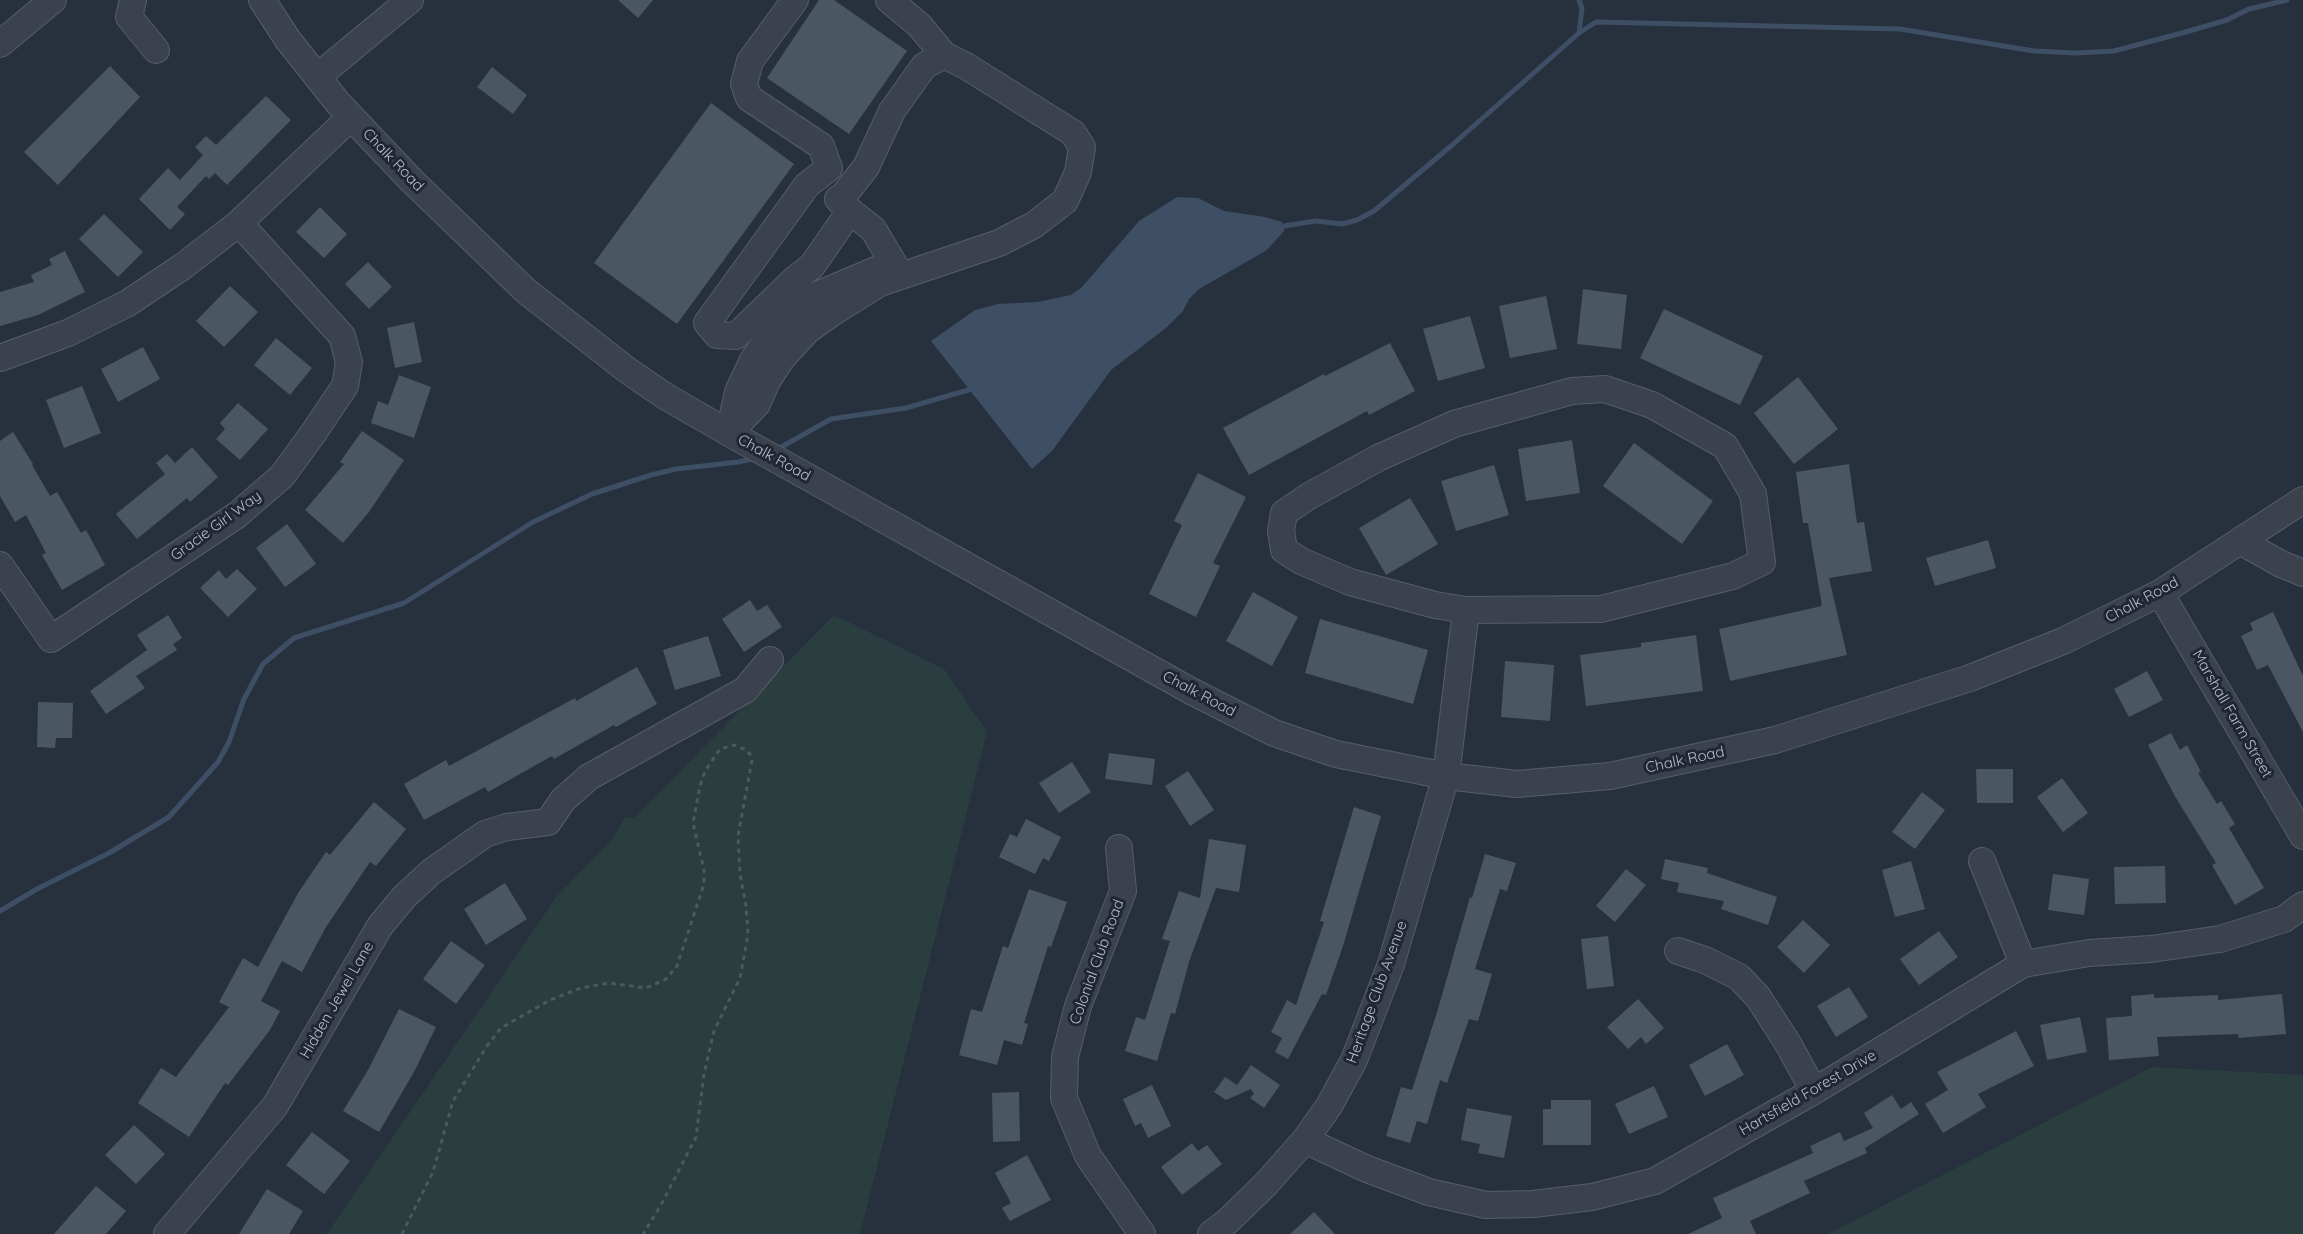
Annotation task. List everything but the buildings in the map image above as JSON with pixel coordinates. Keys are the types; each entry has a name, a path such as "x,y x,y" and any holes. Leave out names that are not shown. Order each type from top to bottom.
{"street":[{"path":"0,44 54,0"},
{"path":"133,0 129,16 156,50"},
{"name":"Chalk Road","path":"262,0 288,40 351,117 465,234 526,291 627,370 665,396 729,433 1181,685 1274,733 1336,754 1446,776 1517,784 1610,776 1774,740 1970,678 2063,641 2160,593 2303,500"},
{"path":"317,77 410,0"},
{"path":"795,0 750,61 744,84 749,98 821,146 829,168 807,185 707,323 717,335 736,336 795,279 812,267 866,167 892,111 924,66 944,56"},
{"path":"729,433 738,392 753,360 767,340 810,298 897,270 999,243 1034,225 1065,201 1078,172 1082,147 1073,134 966,66 944,56 919,25 889,0"},
{"path":"0,358 68,333 128,303 182,267 239,223 351,117"},
{"path":"816,178 873,229 897,270"},
{"name":"Gracie Girl Way","path":"0,565 51,639 237,515 282,476 312,435 345,386 349,362 342,336 239,223"},
{"path":"729,433 757,404 767,381 782,358 807,330 897,270"},
{"path":"727,336 753,360"},
{"path":"1605,389 1652,405 1725,446 1754,494 1762,562 1733,576 1600,609 1466,610 1435,605 1350,582 1301,561 1284,550 1281,531 1284,513 1309,496 1378,458 1454,424 1572,391 1605,389"},
{"path":"2240,541 2303,573"},
{"name":"Marshall Farm Street","path":"2160,593 2303,836"},
{"name":"Heritage Club Avenue","path":"1211,1234 1265,1185 1305,1140 1329,1106 1354,1060 1391,964 1446,776 1466,610"},
{"name":"Hidden Jewel Lane","path":"167,1234 275,1106 380,927 404,897 431,872 485,834 507,827 548,822 563,800 588,777 745,690 770,660"},
{"name":"Colonial Club Road","path":"1119,848 1123,891 1078,1006 1065,1057 1064,1098 1088,1156 1142,1234"},
{"path":"1982,861 2023,964"},
{"name":"Hartsfield Forest Drive","path":"1305,1140 1367,1169 1429,1192 1486,1205 1533,1204 1593,1197 1655,1181 1814,1090 2023,964 2089,953 2151,949 2220,939 2284,919 2303,905"},
{"path":"1678,951 1705,960 1738,977 1751,990 1781,1033 1814,1090"}],"path":[{"path":"402,1234 433,1172 453,1101 487,1046 501,1028 549,1000 581,988 609,983 646,988 666,979 677,966 704,884 704,870 693,823 700,786 705,771 720,749 734,745 750,754 752,760 738,836 740,874 746,905 748,935 746,946 740,978 714,1031 704,1074 696,1137 673,1184 643,1234"}],"green space":[{"path":"834,615 944,669 987,732 860,1234 327,1234 557,896 611,841 625,818 635,817"},
{"path":"2152,1067 2303,1075 2303,1234 1828,1234"}],"water":[{"path":"1177,197 1198,198 1224,211 1282,222 1284,231 1267,250 1199,289 1189,299 1183,311 1166,328 1111,370 1052,451 1032,469 931,341 975,310 998,304 1038,302 1071,295 1082,287 1139,221"}],"waterway":[{"path":"1579,0 1582,8 1579,33"},
{"path":"1278,230 1284,226 1316,221 1342,224 1357,220 1374,211 1579,33 1596,22 1900,29 2034,51 2076,53 2114,51 2227,20 2249,9 2287,0"},
{"path":"776,450 831,419 906,408 975,388"},
{"path":"0,911 37,889 109,853 169,817 218,762 229,742 244,699 263,664 294,638 404,603 533,522 592,494 676,469 757,458"}]}
